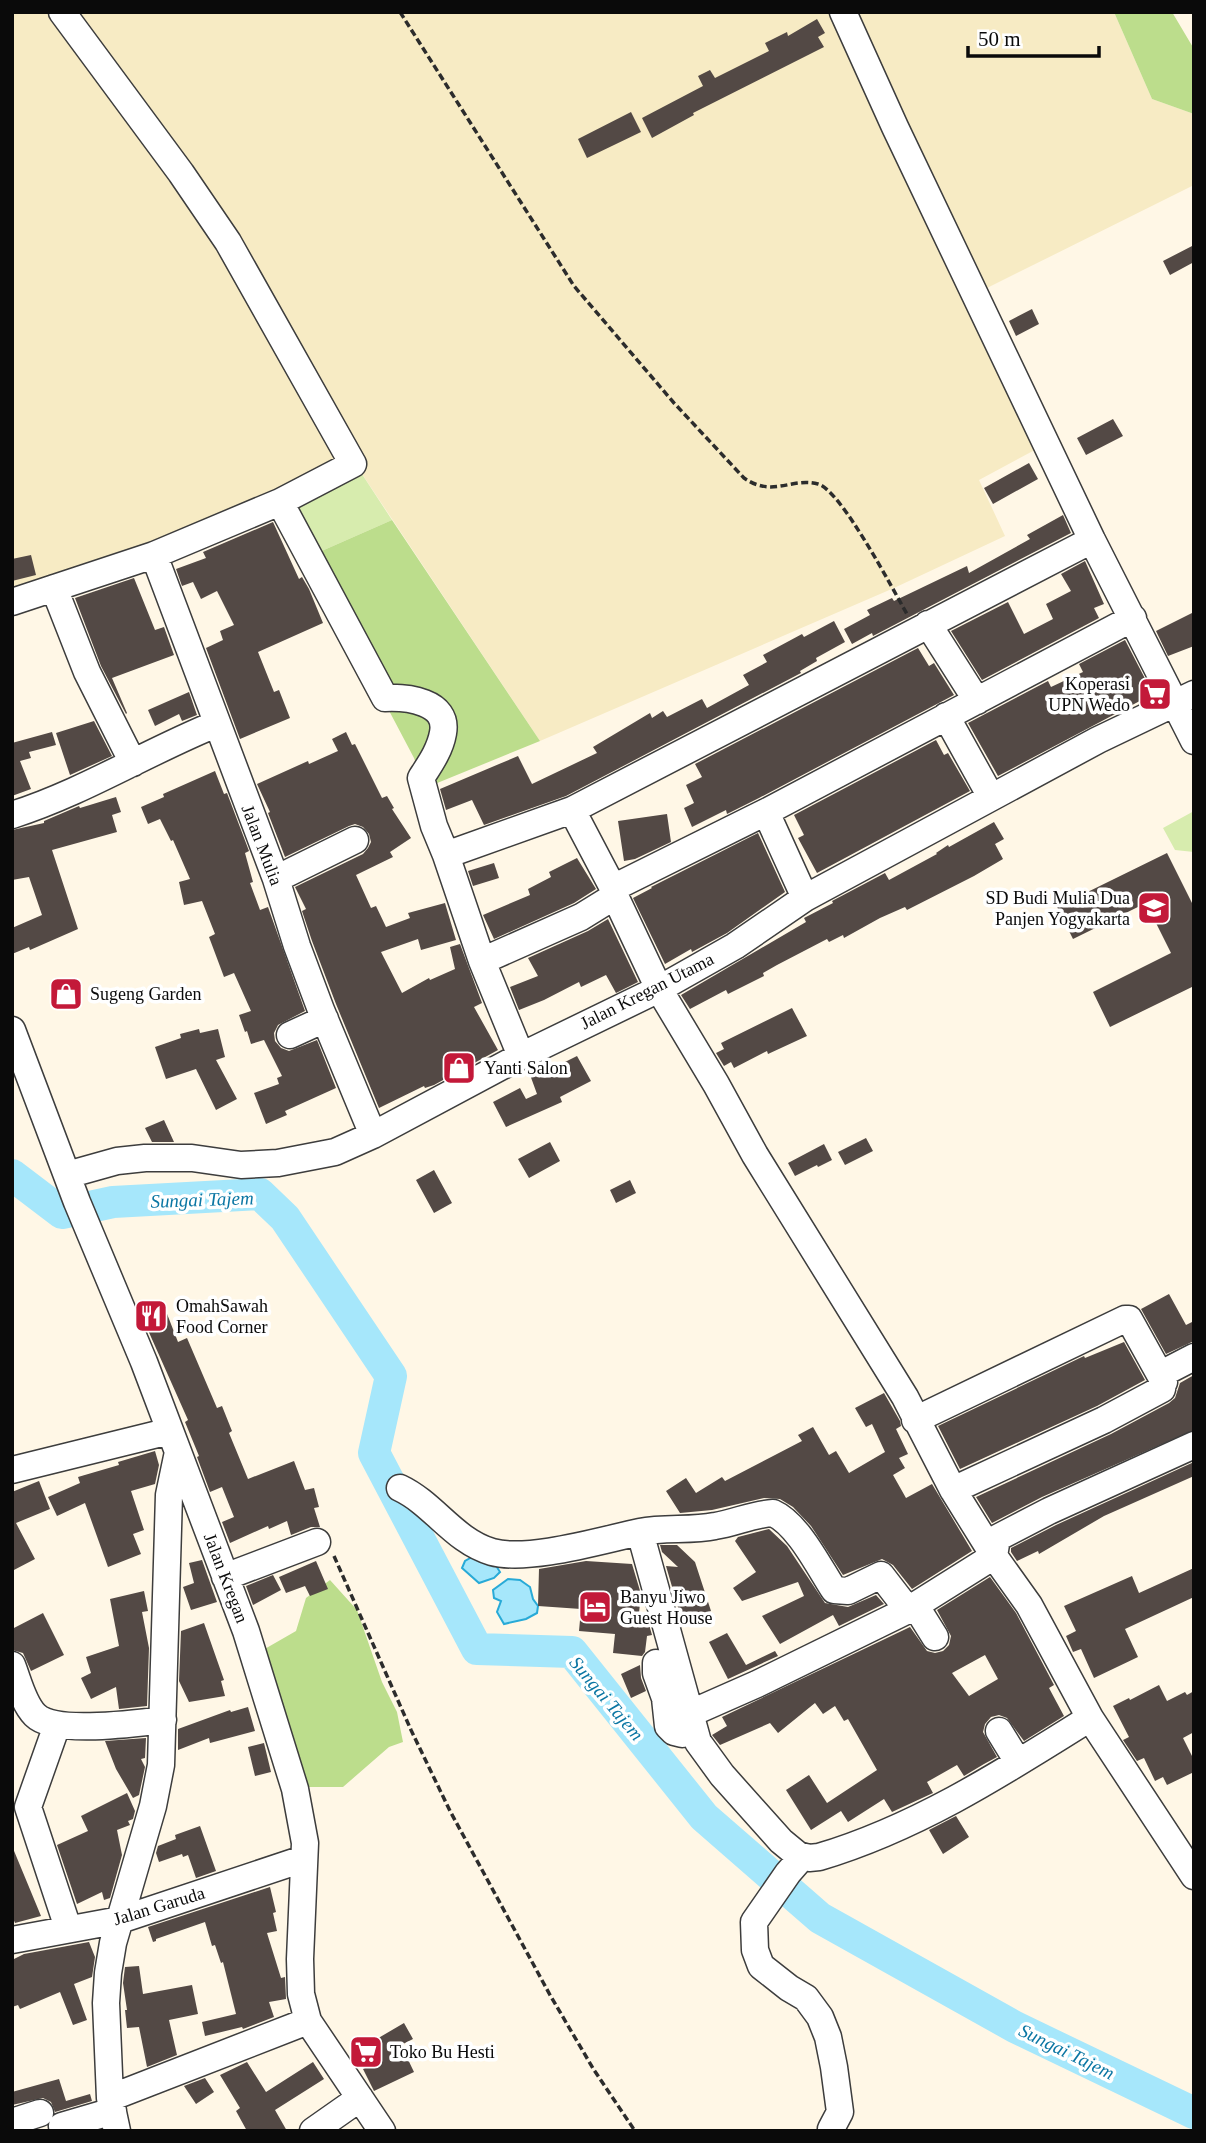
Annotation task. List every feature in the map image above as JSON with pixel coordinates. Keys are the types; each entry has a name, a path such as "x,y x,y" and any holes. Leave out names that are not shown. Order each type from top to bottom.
{"street":[{"path":"12,602 154,555 280,502 348,469 353,464 228,242 181,173 62,12"},
{"path":"843,12 1092,540 1133,618 1184,699 1194,741"},
{"path":"280,502 385,698 413,699 429,705 443,723 440,746 421,778 434,827 482,961 521,1056"},
{"path":"446,855 572,810 1092,540"},
{"name":"Jalan Mulia","path":"154,555 276,879 297,946 373,1135"},
{"path":"54,588 88,673 134,763"},
{"path":"572,810 613,888 766,813 1133,618"},
{"path":"923,627 977,701"},
{"name":"Jalan Kregan Utama","path":"68,1175 117,1161 145,1157 192,1158 241,1165 278,1164 335,1152 373,1135 521,1056 659,989 735,946 805,898 1098,740 1184,699"},
{"path":"946,716 991,797"},
{"path":"12,815 64,796 173,742 216,724"},
{"path":"766,813 805,898"},
{"path":"276,879 355,840"},
{"path":"482,961 581,918 615,896 659,989 755,1155 883,1359 953,1490 1028,1605 1090,1718 1194,1876"},
{"path":"290,1035 325,1019"},
{"name":"Jalan Kregan","path":"12,1030 246,1631 296,1789 304,1827 301,1994 308,2021 382,2131"},
{"path":"915,1420 1125,1318 1129,1319 1164,1382"},
{"path":"953,1490 1104,1420 1162,1389 1166,1372 1194,1357"},
{"path":"12,1470 174,1441 169,1495 161,1765 153,1806 113,1943 106,2003 113,2113"},
{"path":"656,1662 656,1673 665,1698 668,1726 674,1732 682,1734 691,1721 757,1684 911,1607 994,1556 997,1538 1194,1445"},
{"path":"400,1488 418,1499 468,1541 503,1554 569,1548 640,1532 715,1526 773,1513 783,1518 792,1528 834,1590 848,1591 881,1575 935,1637"},
{"path":"640,1532 698,1742 722,1775 781,1841 795,1865"},
{"path":"225,1577 317,1542"},
{"path":"12,1665 28,1704 35,1716 43,1721 57,1725 102,1726 163,1720"},
{"path":"830,2130 840,2112 828,2037 820,2017 806,1998 761,1966 755,1950 754,1922 795,1865 888,1833 1018,1762 1090,1718"},
{"path":"57,1725 28,1808 68,1928"},
{"path":"999,1731 1018,1762"},
{"name":"Jalan Garuda","path":"12,1940 120,1920 303,1859"},
{"path":"12,2122 113,2113 308,2021"},
{"path":"313,2131 360,2098"}],"path":[{"path":"400,12 546,246 589,307 744,478 764,487 812,483 824,486 830,491 923,627"},
{"path":"317,1542 328,1541 415,1741 491,1889 588,2059 635,2131"}],"shaded area":[{"path":"12,12 1114,12 1152,99 1194,114 1194,185 975,294 1046,444 979,480 1005,536 894,588 540,741 356,465 12,609"}],"green space":[{"path":"1114,12 1172,12 1194,49 1194,114 1152,99"},
{"path":"356,465 392,520 308,557 281,505"},
{"path":"392,520 540,741 425,788 414,758 308,557"},
{"path":"1194,811 1194,852 1175,850 1163,828"},
{"path":"330,1580 357,1610 382,1682 397,1712 403,1742 389,1747 343,1787 306,1787 256,1654 296,1631 306,1598"}],"water":[{"path":"472,1557 495,1564 500,1572 494,1578 479,1583 462,1568 465,1561"},
{"path":"508,1579 520,1580 530,1587 538,1606 537,1613 526,1619 504,1624 497,1612 501,1601 494,1598 493,1590"}],"building":[{"path":"817,19 825,33 818,37 824,47 693,113 694,115 652,138 642,118 703,86 698,76 710,70 715,78 769,51 765,43 787,32 788,36"},
{"path":"631,112 641,132 587,158 578,139"},
{"path":"1194,245 1194,262 1170,275 1163,261"},
{"path":"1032,309 1039,324 1016,336 1009,321"},
{"path":"1113,419 1123,436 1086,455 1077,438"},
{"path":"1029,463 1038,479 993,504 984,488"},
{"path":"1063,515 1071,533 873,636 872,633 852,644 844,629 870,615 867,610 892,598 894,601 967,566 969,573 1030,539 1027,535"},
{"path":"273,522 299,579 302,577 309,589 323,623 258,652 274,692 279,690 290,718 240,739 206,648 223,640 220,631 234,625 217,591 201,599 193,582 182,586 176,569 206,558 203,552"},
{"path":"31,555 36,575 12,581 12,559"},
{"path":"1085,561 1104,604 1094,608 1099,618 982,680 951,631 1008,602 1024,634 1053,619 1046,604 1071,591 1061,574"},
{"path":"134,578 155,630 164,627 174,655 112,678 126,714 101,666 75,598"},
{"path":"1194,612 1194,646 1168,656 1156,631"},
{"path":"834,621 845,642 816,658 817,661 800,671 801,673 566,796 484,825 472,800 446,810 440,789 518,756 532,784 597,753 593,747 650,713 652,718 663,711 667,717 702,699 707,708 749,685 743,675 767,662 763,655"},
{"path":"1125,640 1153,694 998,776 968,723 1048,681 1051,687 1083,672 1079,664"},
{"path":"918,648 929,666 934,663 954,695 759,798 692,827 684,808 694,803 686,785 702,777 695,764"},
{"path":"189,692 197,715 182,721 179,714 155,726 148,710"},
{"path":"94,721 112,756 70,775 56,733"},
{"path":"52,732 56,745 29,752 31,758 20,761 31,789 12,796 12,743"},
{"path":"346,732 352,745 355,744 382,798 387,796 394,808 392,809 411,838 390,852 393,857 356,875 371,908 376,906 386,927 410,918 408,913 445,903 456,940 421,950 418,939 381,952 402,993 429,978 430,980 455,969 450,947 460,944 482,1003 474,1007 498,1050 434,1085 424,1086 379,1108 312,941 302,911 306,909 295,887 363,854 371,842 369,834 363,827 355,824 285,857 268,813 270,812 257,784 338,751 332,739"},
{"path":"936,740 944,755 948,753 970,791 817,873 798,838 804,835 794,815"},
{"path":"215,771 224,794 227,793 249,851 245,853 253,882 250,883 260,910 268,907 305,1011 278,1025 274,1033 275,1041 281,1048 289,1051 317,1040 336,1088 285,1111 287,1115 266,1124 254,1093 279,1084 277,1078 282,1076 264,1040 251,1044 247,1031 245,1032 239,1015 251,1011 234,973 224,977 209,937 215,934 202,901 184,905 179,882 190,879 173,840 171,841 160,819 148,824 141,807"},
{"path":"116,797 121,812 112,815 117,832 52,850 78,929 30,950 29,947 12,954 12,928 42,915 29,877 12,880 12,830 44,823 79,806 80,808"},
{"path":"667,814 671,842 635,859 624,861 618,821"},
{"path":"994,822 1004,839 995,844 1003,859 974,876 907,910 905,907 880,918 844,938 843,935 829,942 827,939 728,994 726,990 690,1009 681,995 806,922 804,918 833,903 832,901 885,873 889,880 937,854 948,845 949,847"},
{"path":"758,833 785,892 727,933 665,964 633,898"},
{"path":"1167,853 1194,907 1194,986 1110,1027 1093,992 1171,953 1146,903 1073,939 1057,907"},
{"path":"577,858 596,889 574,903 494,939 483,915 530,895 528,889 551,877 549,872"},
{"path":"494,863 499,878 473,886 468,871"},
{"path":"608,919 638,982 616,993 606,975 581,987 579,982 519,1010 510,987 538,976 528,958"},
{"path":"792,1008 807,1036 768,1054 767,1051 734,1068 731,1062 724,1066 716,1053 724,1049 721,1043"},
{"path":"199,1029 200,1033 218,1029 225,1057 216,1060 237,1099 216,1110 196,1069 166,1079 155,1047 181,1038 180,1034"},
{"path":"577,1056 591,1081 560,1097 562,1102 506,1127 493,1102 520,1088 526,1099 537,1094 529,1072 542,1066 545,1072"},
{"path":"164,1120 174,1142 152,1142 145,1128"},
{"path":"866,1138 873,1151 845,1165 838,1152"},
{"path":"550,1142 560,1161 529,1178 518,1159"},
{"path":"824,1144 832,1160 795,1176 788,1163"},
{"path":"434,1170 452,1203 434,1213 416,1180"},
{"path":"630,1180 636,1193 616,1203 610,1190"},
{"path":"1169,1294 1186,1325 1194,1321 1194,1341 1166,1354 1141,1309"},
{"path":"162,1301 178,1342 187,1338 217,1408 222,1406 232,1431 229,1433 248,1479 294,1461 305,1490 314,1488 319,1507 314,1508 320,1527 311,1527 291,1535 287,1521 269,1529 268,1526 230,1543 222,1522 234,1517 222,1487 210,1492 185,1422 188,1420 139,1310"},
{"path":"1124,1342 1145,1380 1097,1406 960,1469 938,1426 1084,1356 1085,1358"},
{"path":"1194,1375 1194,1430 1042,1497 992,1523 976,1497 1111,1434 1169,1403 1175,1398 1180,1383"},
{"path":"884,1393 900,1421 901,1426 896,1429 908,1454 899,1458 905,1468 893,1475 906,1498 932,1484 972,1551 912,1589 893,1565 882,1559 843,1575 811,1526 793,1507 780,1499 764,1498 712,1510 680,1513 666,1491 686,1478 696,1493 722,1477 725,1481 802,1441 798,1435 813,1427 829,1455 836,1451 849,1473 885,1452 872,1424 866,1427 855,1408"},
{"path":"155,1451 159,1465 155,1484 131,1491 144,1530 133,1534 141,1554 108,1567 85,1503 57,1516 48,1497 80,1483 78,1477"},
{"path":"1194,1462 1194,1476 1104,1516 1039,1554 1038,1551 1017,1561 1011,1552 1011,1548 1056,1525"},
{"path":"39,1481 50,1509 16,1523 35,1559 12,1571 12,1492"},
{"path":"769,1529 787,1546 825,1603 848,1607 876,1595 884,1604 839,1626 833,1615 780,1644 762,1616 804,1596 798,1582 742,1601 733,1588 756,1572 735,1541 738,1537"},
{"path":"660,1545 677,1545 695,1562 711,1611 682,1621 666,1566 678,1567 662,1552"},
{"path":"202,1560 217,1602 191,1610 183,1587 194,1583 189,1563"},
{"path":"316,1561 328,1589 310,1596 305,1586 286,1593 279,1577"},
{"path":"586,1561 632,1564 641,1594 639,1613 646,1614 652,1635 647,1636 642,1656 613,1653 615,1634 579,1631 581,1609 538,1606 539,1569"},
{"path":"1194,1568 1194,1597 1125,1629 1138,1657 1094,1678 1081,1649 1073,1652 1066,1636 1076,1631 1064,1606 1132,1576 1139,1593"},
{"path":"273,1575 281,1590 253,1605 246,1586"},
{"path":"990,1577 1016,1613 1054,1685 1049,1688 1064,1716 1024,1741 1007,1718 999,1715 991,1717 983,1732 997,1757 964,1776 957,1765 927,1782 933,1793 892,1812 884,1799 848,1822 841,1811 811,1830 786,1790 809,1775 827,1803 877,1770 848,1719 844,1721 835,1706 823,1714 815,1703 778,1733 770,1723 720,1745 712,1735 727,1726 722,1717 910,1627 927,1651 943,1651 949,1645 951,1636 937,1610","holes":["985,1655 998,1679 969,1696 952,1673"]},
{"path":"144,1591 148,1611 142,1612 149,1648 147,1706 119,1709 116,1687 91,1699 81,1678 91,1673 86,1657 119,1646 110,1599"},
{"path":"43,1613 64,1655 31,1671 23,1653 12,1650 12,1629"},
{"path":"204,1623 224,1680 221,1681 225,1696 189,1702 179,1681 181,1631"},
{"path":"727,1633 746,1665 775,1651 778,1656 728,1679 709,1642"},
{"path":"640,1665 646,1691 631,1698 621,1674"},
{"path":"1159,1685 1167,1701 1185,1692 1187,1695 1194,1691 1194,1732 1183,1738 1194,1760 1194,1772 1167,1785 1163,1777 1155,1781 1144,1758 1137,1761 1123,1740 1129,1737 1113,1706"},
{"path":"248,1707 255,1731 210,1743 209,1738 178,1750 178,1729 230,1710 231,1712"},
{"path":"146,1738 145,1758 141,1759 145,1767 139,1795 133,1798 116,1769 105,1741"},
{"path":"264,1743 271,1772 255,1776 248,1747"},
{"path":"127,1793 135,1811 133,1819 128,1821 130,1825 117,1830 122,1855 110,1898 104,1900 102,1892 77,1904 57,1845 88,1831 81,1816"},
{"path":"956,1816 969,1837 943,1854 929,1830"},
{"path":"200,1826 216,1871 196,1878 188,1855 183,1857 182,1854 159,1862 156,1853 158,1846 176,1839 175,1835"},
{"path":"12,1846 41,1916 15,1923 12,1916"},
{"path":"270,1887 277,1931 267,1933 281,1978 285,1977 286,1999 269,2002 274,2017 243,2029 242,2027 205,2036 202,2022 236,2014 223,1962 221,1963 215,1945 212,1946 205,1922 153,1942 148,1927"},
{"path":"89,1942 95,1957 92,1977 74,1984 87,2020 73,2025 60,1992 20,2009 18,2005 12,2007 12,1960 24,1954"},
{"path":"139,1966 143,1994 192,1985 198,2014 169,2020 177,2055 147,2067 139,2027 127,2028 125,2010 125,1967"},
{"path":"404,2023 413,2039 401,2045 414,2072 374,2091 363,2069 367,2067 356,2046 374,2037 375,2040"},
{"path":"247,2062 266,2092 313,2062 324,2079 275,2110 287,2131 247,2131 236,2111 240,2108 220,2075"},
{"path":"205,2078 214,2092 196,2104 184,2086"},
{"path":"59,2079 66,2101 90,2094 92,2101 55,2112 51,2102 43,2098 12,2105 12,2092"}],"waterway":[{"name":"Sungai Tajem","path":"12,1175 62,1213 113,1202 260,1194 285,1218 391,1376 374,1453 477,1649 572,1652 704,1817 820,1918 1015,2027 1194,2113"}],"place":[{"name":"Koperasi UPN Wedo","path":"1155,694"},
{"name":"SD Budi Mulia Dua Panjen Yogyakarta","path":"1154,908"},
{"name":"Sugeng Garden","path":"66,994"},
{"name":"Yanti Salon","path":"459,1068"},
{"name":"OmahSawah Food Corner","path":"151,1316"},
{"name":"Banyu Jiwo Guest House","path":"595,1607"},
{"name":"Toko Bu Hesti","path":"366,2052"}]}
